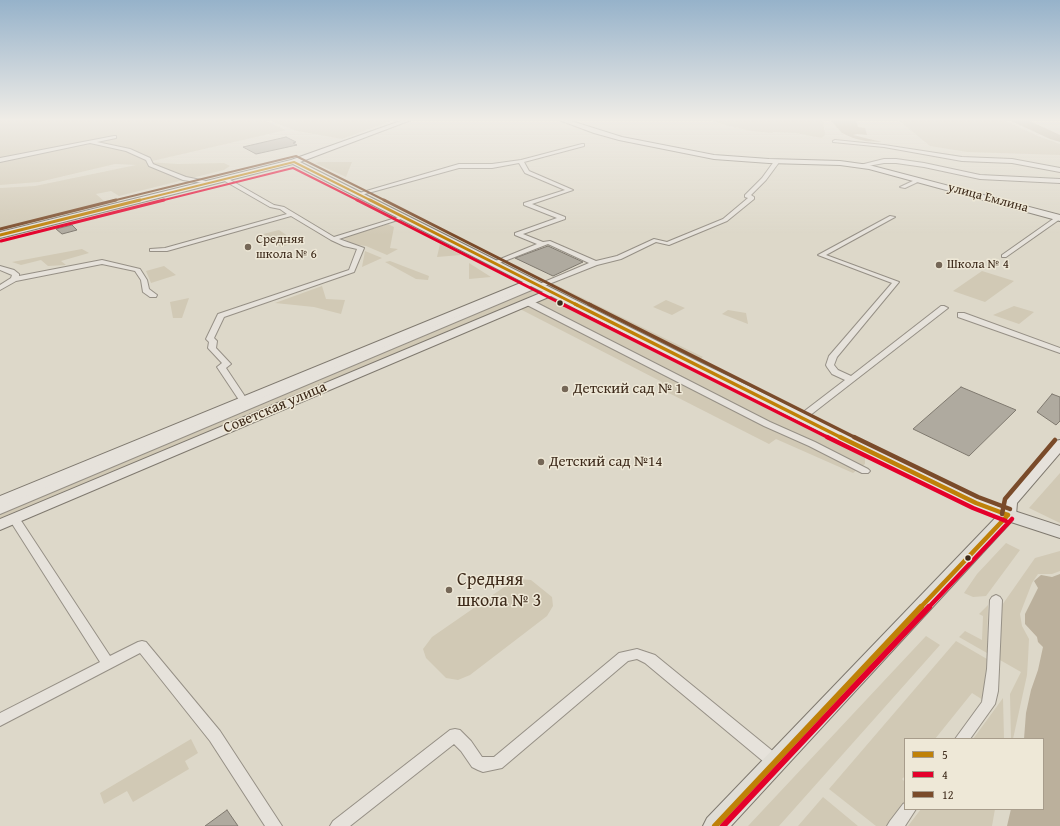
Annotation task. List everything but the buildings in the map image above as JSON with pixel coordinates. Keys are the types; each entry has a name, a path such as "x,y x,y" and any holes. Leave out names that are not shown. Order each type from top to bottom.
{"main road":[{"path":"715,826 1008,515 1060,532"}],"street":[{"path":"147,159 151,165 185,179 203,181"},
{"path":"0,235 225,179 297,163 308,159"},
{"path":"359,194 459,166 492,166 530,159"},
{"name":"улица Емлина","path":"738,159 829,162 862,166 1059,218"},
{"path":"959,159 1012,161 1060,170"},
{"path":"521,161 527,172 570,190 526,204 563,218 517,234 543,244"},
{"path":"0,510 534,286 595,263 619,258 656,240 667,244 725,220 752,198 747,196 764,179 777,161"},
{"path":"862,166 884,161 896,161 924,165 980,177 1060,181"},
{"path":"297,163 496,263 534,286 551,292 801,418 976,503 1008,515 1010,502 1060,444"},
{"path":"225,179 272,206 282,208 334,239 346,245 361,248 352,271 221,316 210,339 213,341 212,348 228,364 221,367 244,401"},
{"path":"903,187 919,180"},
{"path":"152,250 165,250 292,214"},
{"path":"334,239 404,216"},
{"path":"850,380 835,372 830,365 833,356 896,282 821,255 892,217"},
{"path":"1004,256 1059,218"},
{"path":"496,263 548,242 595,263"},
{"path":"0,288 14,279 102,262 138,270 144,280 146,290 154,295"},
{"path":"0,268 12,271 16,274 14,279"},
{"name":"Советская улица","path":"0,502 244,401 534,286"},
{"name":"Советская улица","path":"0,525 551,292"},
{"path":"530,303 767,424 812,444 865,471"},
{"path":"801,418 944,308"},
{"path":"961,314 1060,351"},
{"path":"14,518 108,664"},
{"path":"963,738 988,704 992,691 996,600"},
{"path":"0,720 142,646 215,736 274,826"},
{"path":"338,826 455,735 466,746 477,762 483,765 497,763 624,657 637,654 650,659 775,762"},
{"path":"895,826 907,810"}],"shaded area":[{"path":"0,159 163,159 148,162 178,164 224,163 230,166 224,170 119,196 111,191 96,194 105,202 94,207 0,230 0,188 35,186 136,165 115,164 39,182 0,185"},
{"path":"352,162 346,177 315,163"},
{"path":"388,224 394,227 390,248 398,249 387,255 366,246 351,244 343,238"},
{"path":"279,230 297,242 281,247 263,234"},
{"path":"440,244 461,255 437,257"},
{"path":"82,249 89,253 61,261 66,265 48,266 41,260 21,265 12,262"},
{"path":"365,251 382,258 362,267"},
{"path":"390,261 429,276 428,280 416,279 385,262"},
{"path":"469,263 491,277 469,279"},
{"path":"164,266 176,275 151,283 146,271"},
{"path":"982,271 1014,281 985,302 953,291"},
{"path":"552,283 703,357 697,361 549,285"},
{"path":"322,286 326,299 345,300 341,314 314,307 275,303"},
{"path":"529,287 541,291 536,295 0,522 0,506"},
{"path":"551,297 865,458 865,464 853,473 776,439 769,444 659,388 662,382 520,309"},
{"path":"189,298 182,318 173,318 170,302"},
{"path":"666,300 685,308 672,315 653,307"},
{"path":"1014,306 1034,312 1019,324 993,315"},
{"path":"728,310 746,313 748,324 722,314"},
{"path":"1060,473 1060,523 1029,508"},
{"path":"1006,543 1020,550 986,596 973,597 964,593 977,574"},
{"path":"1060,551 1060,571 1052,574 1038,574 1032,583 1020,614 1022,626 1029,639 1027,675 1013,738 1011,738 1010,694 1021,672 1000,660 1000,608 1035,558"},
{"path":"1060,574 1060,826 1007,826 1011,810 1044,810 1044,738 1024,738 1026,713 1043,647 1038,642 1037,637 1025,624 1025,614 1038,588 1034,581 1041,575 1052,577"},
{"path":"519,579 531,580 552,597 553,606 547,616 470,675 458,680 446,678 426,658 423,649 432,637 510,583"},
{"path":"988,605 987,653 959,637 965,631 982,640 983,616 979,614"},
{"path":"926,636 940,645 779,826 748,826"},
{"path":"956,641 987,659 983,700 972,693 936,738 904,738 904,777 902,779 904,781 904,803 886,826 876,826 829,789"},
{"path":"1003,698 1004,738 974,738"},
{"path":"191,739 198,753 185,761 189,769 133,802 127,791 104,804 100,793"},
{"path":"823,797 858,826 798,826"},
{"path":"920,810 995,810 992,826 908,826"}],"transit line":[{"name":"12","path":"0,229 286,159"},
{"name":"12","path":"301,159 804,413 978,497 1010,509"},
{"name":"5","path":"0,235 294,162 801,418 976,503 1008,515"},
{"name":"4","path":"1,241 293,168 798,423 973,508 1006,521"},
{"name":"12","path":"1002,514 1005,499 1055,440"},
{"name":"5","path":"715,826 1008,515"},
{"name":"4","path":"723,826 1012,519"}],"place":[{"name":"Средняя школа № 6","path":"248,247"},
{"name":"Школа № 4","path":"939,265"},
{"name":"Детский сад № 1","path":"565,389"},
{"name":"Детский сад №14","path":"541,462"},
{"name":"Средняя школа № 3","path":"449,590"}]}
